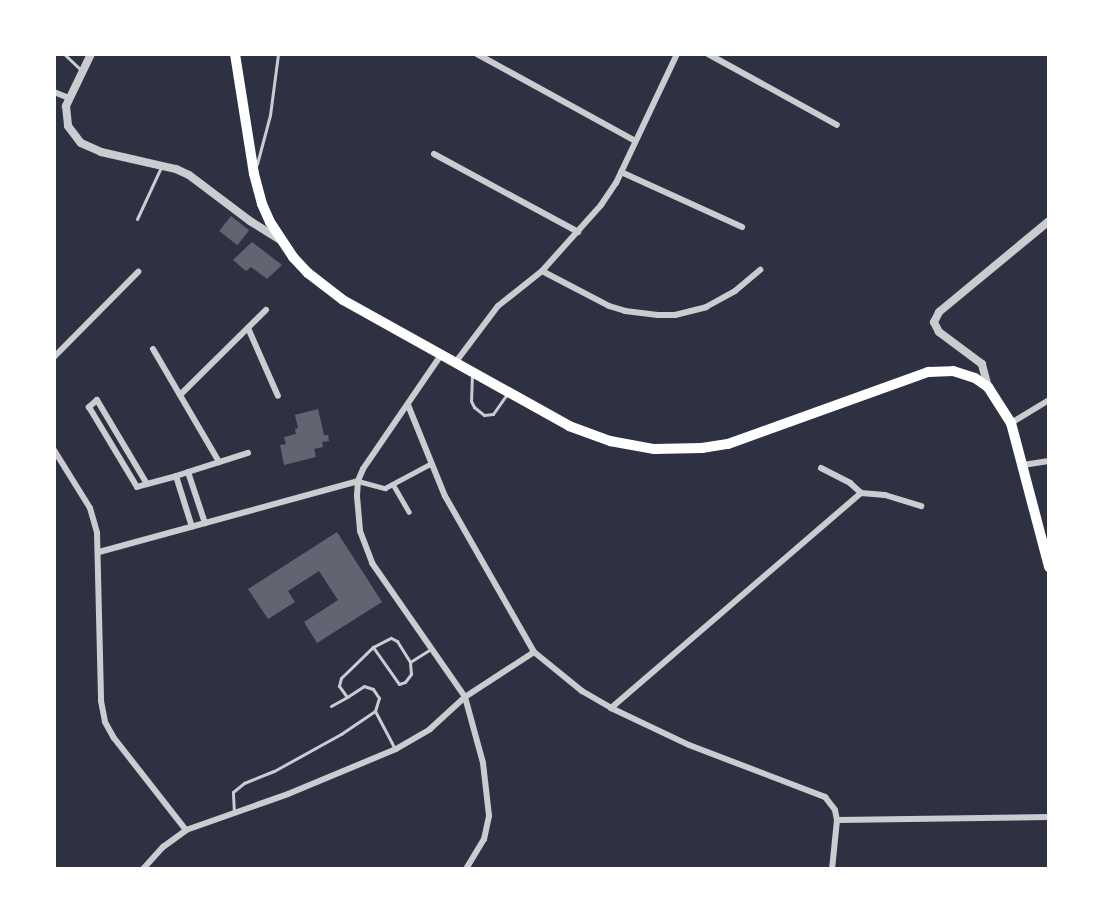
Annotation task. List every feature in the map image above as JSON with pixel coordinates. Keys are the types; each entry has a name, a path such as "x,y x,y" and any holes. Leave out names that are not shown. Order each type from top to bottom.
{"main road":[{"path":"235,54 254,174 262,204 281,240 308,273 324,287 508,393 588,433 633,446 677,450 719,446 751,438 928,372 965,374 988,387 1011,423 1049,567"}],"street":[{"path":"92,54 69,98 66,114 68,126 81,143 101,152 162,165 189,175 250,221 281,240"},
{"path":"477,54 635,141"},
{"path":"456,363 498,306 542,271 606,199 677,54"},
{"path":"708,54 837,125"},
{"path":"54,92 69,98"},
{"path":"434,154 578,232"},
{"path":"621,172 742,227"},
{"path":"988,387 982,364 939,332 934,322 939,312 1049,221"},
{"path":"542,271 609,306 625,311 675,315 706,306 735,291 760,270"},
{"path":"54,357 138,272"},
{"path":"180,395 266,310"},
{"path":"248,328 278,396"},
{"path":"153,349 219,462"},
{"path":"441,355 372,454 357,481 358,513 364,548 372,563 465,698 483,764 489,816 484,839 466,869"},
{"path":"147,484 97,400 89,407 137,487 176,476 248,453"},
{"path":"1011,423 1049,400"},
{"path":"408,405 430,464 445,496 534,652 582,691 611,708 689,745 825,797 835,810 837,820 832,869"},
{"path":"54,450 90,508 97,533 101,701 105,722 114,738 186,830"},
{"path":"1023,465 1049,461"},
{"path":"99,552 357,481 385,488 430,464"},
{"path":"821,468 850,483 861,493 885,495 921,506"},
{"path":"188,472 205,523"},
{"path":"176,476 192,526"},
{"path":"393,484 409,512"},
{"path":"611,708 861,493"},
{"path":"143,869 163,847 186,830 331,778 396,749 430,729 465,698 534,652"},
{"path":"837,820 1049,817"}],"lane":[{"path":"64,54 83,72"},
{"path":"254,174 270,115 278,54"},
{"path":"137,219 162,165"},
{"path":"472,372 471,401 474,407 484,415 493,414 508,393"},
{"path":"347,697 339,686 341,678 373,647 391,638 397,641 410,662 411,674 405,682 399,684 373,647"},
{"path":"410,662 431,648"},
{"path":"234,813 233,792 244,783 274,771 341,734 375,711 379,698 373,689 364,686 331,706"},
{"path":"375,711 396,749"}],"building":[{"path":"231,216 249,230 237,245 219,231"},
{"path":"252,242 282,265 267,279 251,267 246,271 233,260"},
{"path":"318,409 324,435 328,435 329,441 322,442 323,447 314,449 316,457 284,465 280,445 286,444 284,437 296,434 295,429 298,428 295,415"},
{"path":"337,532 382,602 317,643 304,622 338,600 319,571 288,591 295,602 268,619 248,589"}]}
